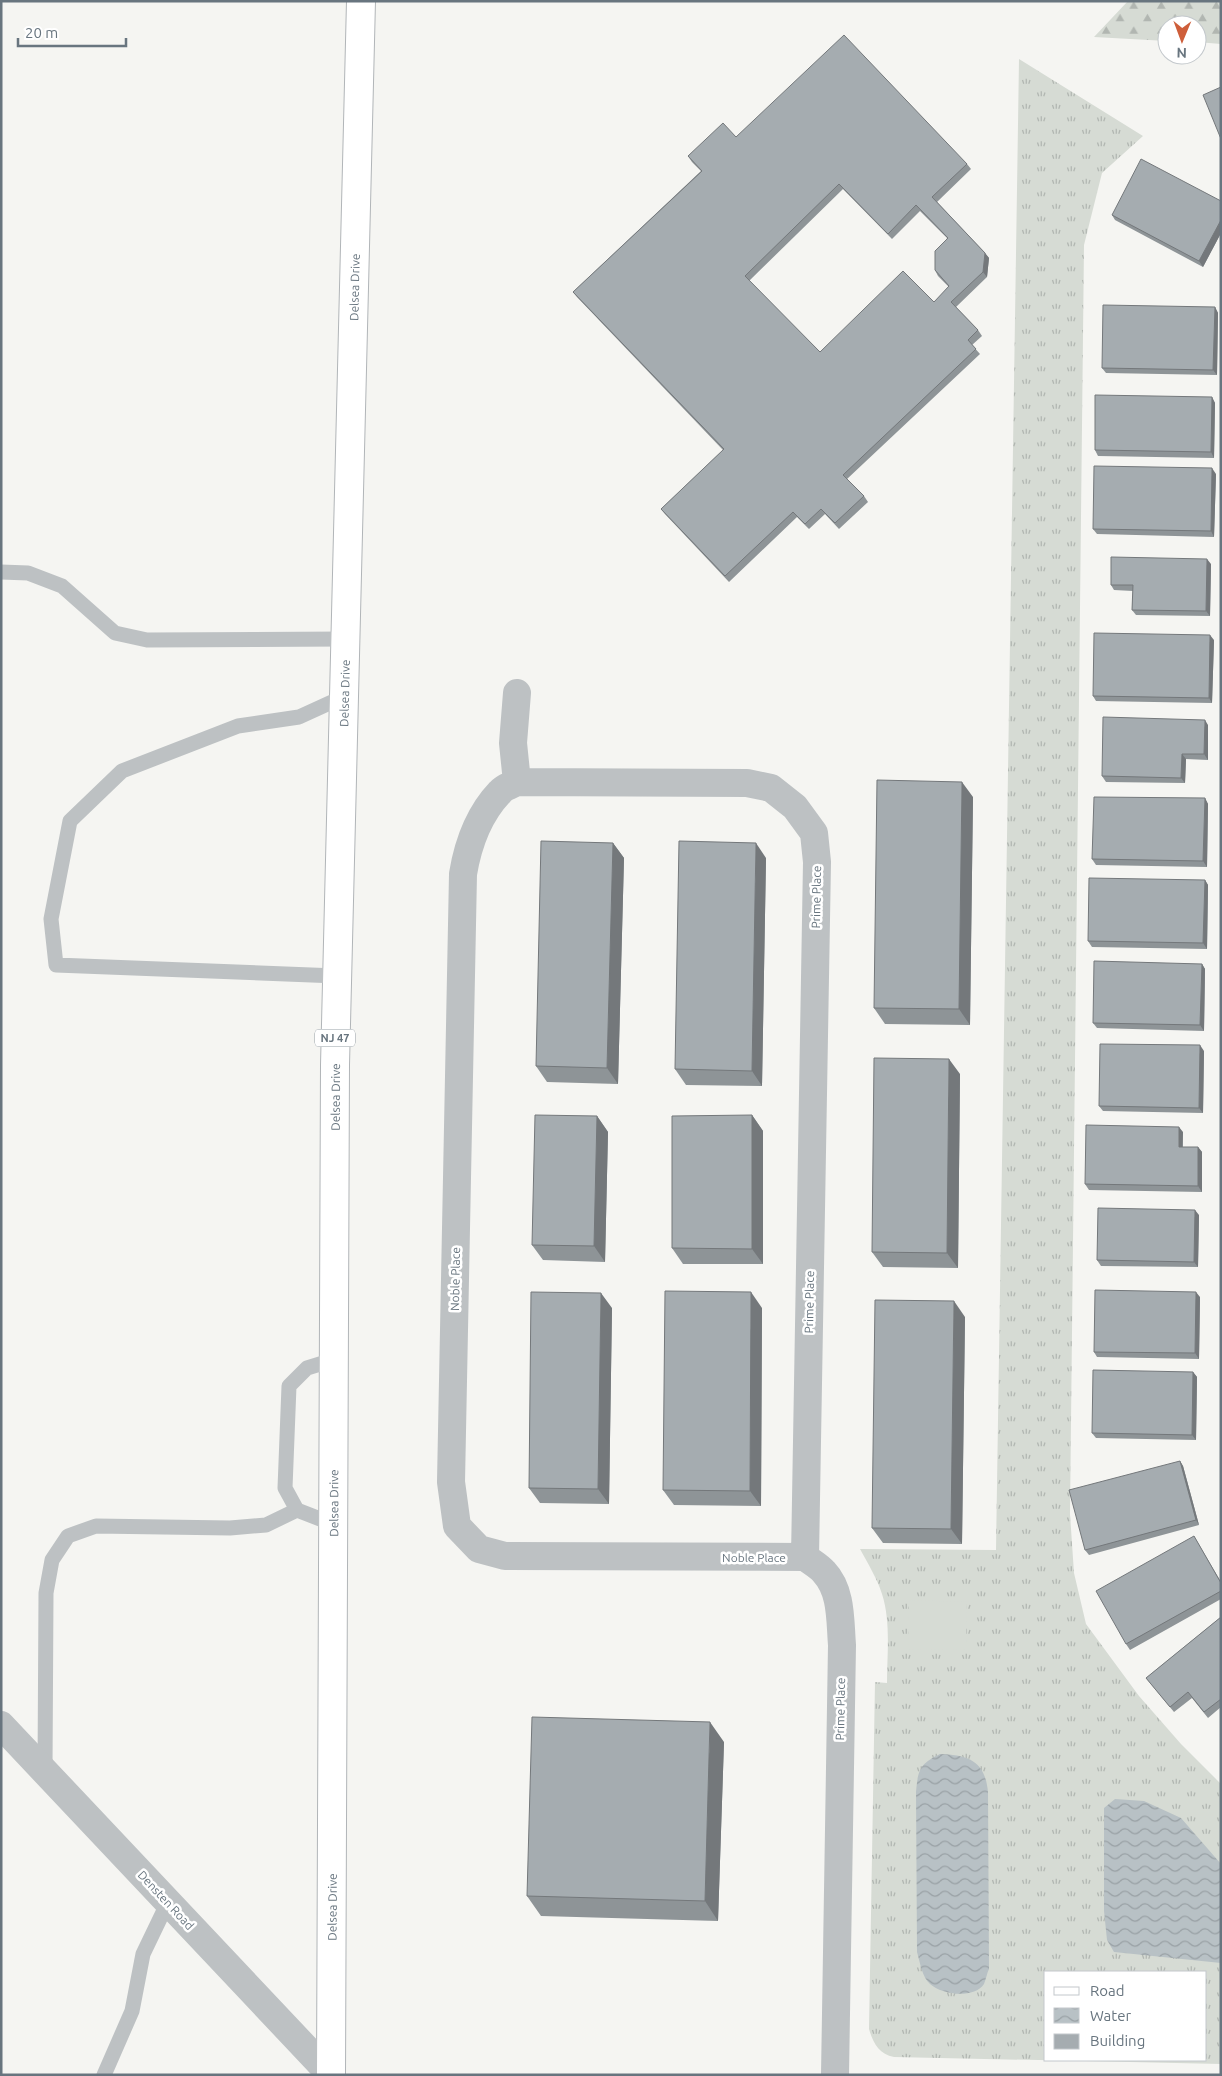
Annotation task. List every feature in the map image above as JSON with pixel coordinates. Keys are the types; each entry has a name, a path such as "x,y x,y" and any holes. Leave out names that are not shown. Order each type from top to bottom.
{"main road":[{"name":"Delsea Drive","path":"331,2075 335,1075 361,1"}],"street":[{"path":"517,693 513,743 517,782"},
{"name":"Prime Place","path":"517,782 748,783 771,788 795,807 814,833 817,862 805,1557 825,1572 836,1593 842,1645 835,2075"},
{"name":"Noble Place","path":"517,782 501,790 479,823 466,852 463,874 451,1482 457,1526 479,1549 505,1556 805,1557"},
{"name":"Densten Road","path":"1,1725 331,2075"}],"lane":[{"path":"1,572 28,573 62,586 115,633 147,640 346,639"},
{"path":"337,976 56,965 51,919 70,821 122,771 238,726 299,717 345,696"},
{"path":"333,1360 307,1368 289,1386 285,1488 297,1510 333,1524"},
{"path":"44,1771 46,1593 52,1560 68,1536 96,1526 230,1528 266,1525 297,1510"},
{"path":"104,2075 132,2010 143,1954 168,1902"}],"green space":[{"path":"1128,1 1221,1 1221,44 1207,43 1207,15 1157,15 1157,40 1094,37"},
{"path":"1019,59 1143,136 1102,173 1084,245 1070,1514 1074,1573 1086,1624 1139,1696 1181,1744 1221,1784 1221,2064 1081,2061 1207,2061 1207,1971 1044,1971 1044,2060 894,2057 889,2056 877,2047 869,2029 875,1682 887,1683 888,1638 887,1616 882,1594 860,1549 996,1550"},
{"path":"909,1600 967,1602 966,1650 908,1649"}],"water":[{"path":"940,1754 959,1756 974,1762 983,1773 988,1792 989,1969 984,1984 979,1989 973,1992 958,1994 942,1991 927,1981 917,1952 916,1792 921,1769 928,1761"},
{"path":"1115,1799 1144,1801 1181,1818 1221,1864 1221,1963 1114,1952 1107,1940 1104,1911 1104,1808"}],"building":[{"path":"844,35 967,164 932,197 985,253 983,272 951,302 978,330 968,340 976,349 843,475 864,496 835,523 821,509 805,524 793,512 725,576 661,509 724,449 573,292 702,171 688,156 723,123 736,137","holes":["839,184 888,234 916,205 948,238 935,251 935,270 949,286 934,302 903,271 820,352 745,276"]},
{"path":"1221,87 1221,139 1203,95"},
{"path":"1141,159 1221,201 1221,220 1199,261 1112,215"},
{"path":"1103,305 1215,307 1213,370 1102,368"},
{"path":"1095,395 1212,397 1211,452 1095,450"},
{"path":"1094,466 1212,468 1211,531 1093,529"},
{"path":"1111,557 1207,559 1206,611 1132,610 1133,585 1111,585"},
{"path":"1094,633 1210,635 1209,698 1093,696"},
{"path":"1103,717 1205,720 1204,754 1182,754 1181,778 1102,776"},
{"path":"877,780 962,782 959,1009 874,1008"},
{"path":"1094,797 1205,798 1203,861 1092,859"},
{"path":"541,841 613,843 607,1068 536,1066"},
{"path":"679,841 756,843 752,1071 675,1069"},
{"path":"1089,878 1205,880 1203,943 1088,941"},
{"path":"1094,961 1202,964 1200,1025 1093,1023"},
{"path":"1100,1044 1200,1045 1199,1108 1099,1106"},
{"path":"874,1058 949,1059 947,1253 872,1252"},
{"path":"535,1115 597,1116 594,1246 532,1245"},
{"path":"752,1115 752,1249 672,1248 672,1116"},
{"path":"1086,1125 1179,1127 1179,1147 1198,1147 1198,1186 1085,1184"},
{"path":"1098,1208 1195,1210 1194,1262 1097,1260"},
{"path":"1095,1290 1196,1292 1195,1353 1094,1352"},
{"path":"665,1291 751,1292 750,1491 663,1490"},
{"path":"531,1292 601,1293 598,1489 529,1488"},
{"path":"875,1300 954,1301 951,1529 872,1528"},
{"path":"1093,1370 1193,1372 1192,1435 1092,1433"},
{"path":"1180,1461 1196,1520 1085,1550 1069,1490"},
{"path":"1194,1536 1221,1583 1221,1591 1126,1644 1096,1591"},
{"path":"1221,1617 1221,1699 1204,1712 1188,1692 1170,1707 1146,1678"},
{"path":"532,1717 710,1722 705,1901 527,1896"}]}
